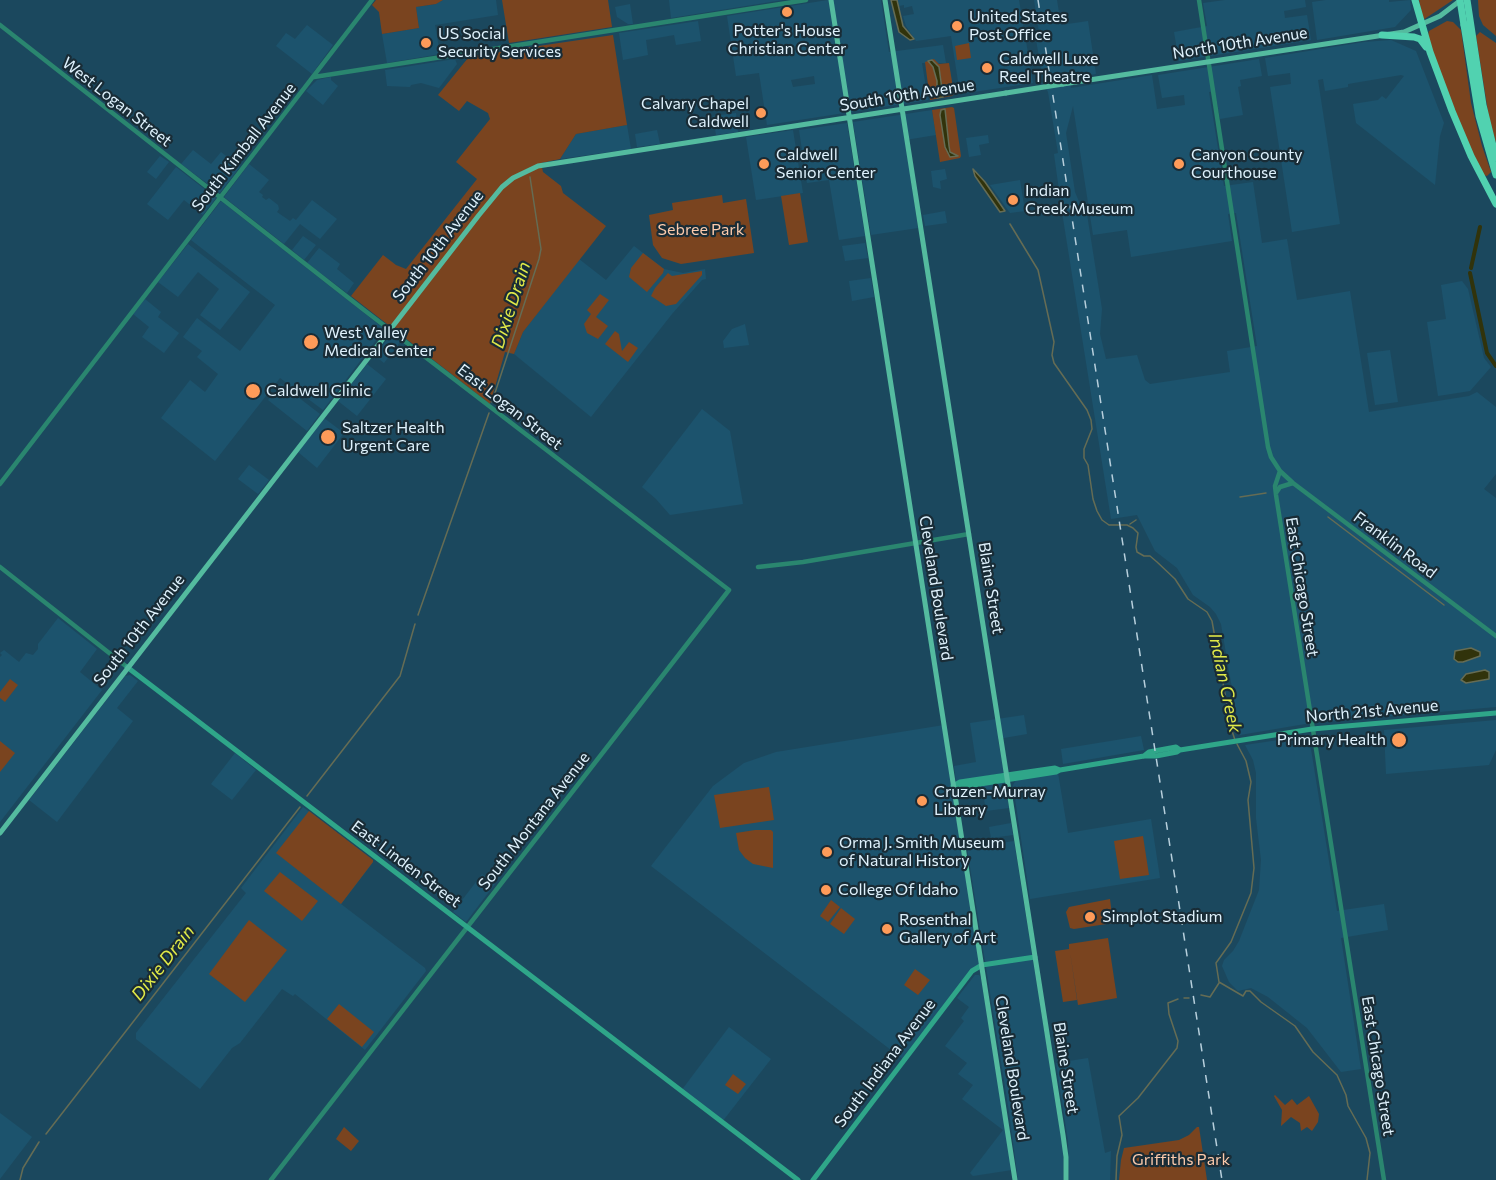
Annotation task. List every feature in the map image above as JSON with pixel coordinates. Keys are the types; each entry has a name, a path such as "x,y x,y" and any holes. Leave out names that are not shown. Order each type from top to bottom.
{"highway":[{"path":"1415,0 1430,52 1466,144 1496,204"},
{"path":"1460,0 1479,116 1496,176"},
{"path":"1467,0 1483,105 1496,158"},
{"path":"1382,35 1417,38 1430,52"}],"main road":[{"name":"Cleveland Boulevard","path":"831,0 1015,1180"},
{"name":"Blaine Street","path":"885,0 1066,1157 1066,1180"},
{"name":"North 10th Avenue","path":"1063,84 1404,32 1447,12 1460,0"},
{"name":"South 10th Avenue","path":"0,832 502,187 513,178 538,166 1063,84"},
{"name":"East Linden Street","path":"127,667 798,1180"},
{"name":"North 21st Avenue","path":"953,786 961,787 1007,777 1056,772 1143,756 1149,752 1176,747 1180,750 1312,729 1496,713"},
{"path":"982,965 1035,957"},
{"name":"South Indiana Avenue","path":"813,1180 972,971 982,965"}],"street":[{"path":"314,77 372,0"},
{"name":"South Kimball Avenue","path":"0,484 314,77 806,0"},
{"path":"1199,0 1268,447 1275,466 1280,471"},
{"name":"West Logan Street","path":"0,25 220,197"},
{"name":"East Logan Street","path":"220,197 729,590"},
{"name":"Franklin Road","path":"1280,471 1496,636"},
{"name":"East Chicago Street","path":"1280,471 1275,486 1276,495 1384,1180"},
{"path":"1276,495 1280,487 1293,483"},
{"path":"758,567 803,562 969,534"},
{"name":"East Linden Street","path":"0,567 127,667"},
{"name":"South Montana Avenue","path":"271,1180 729,590"}],"shaded area":[{"path":"443,0 496,0 498,15 435,25 440,54 387,63 382,34 419,28 416,7 436,4"},
{"path":"669,0 783,0 671,18"},
{"path":"828,0 881,0 889,52 943,45 946,63 922,63 928,100 767,125 759,73 736,76 727,16","holes":["814,76 815,84 793,87 791,80"]},
{"path":"891,0 897,0 903,26 914,39 910,40 899,32"},
{"path":"898,0 1019,0 1033,83 960,94 951,36 916,41 906,26 903,16 914,14 912,6 904,8 904,5 899,6"},
{"path":"1034,0 1057,0 1061,25 1088,21 1096,74 1070,78 1071,88 1152,75 1157,109 1185,105 1184,95 1162,98 1158,75 1259,59 1262,76 1240,80 1241,86 1238,87 1243,115 1220,119 1215,91 1209,92 1224,186 1253,182 1262,243 1287,239 1297,300 1350,291 1369,412 1469,396 1477,392 1496,407 1496,474 1484,489 1496,498 1496,707 1311,723 1240,735 1221,624 1216,614 1193,595 1177,568 1155,551 1137,515 1111,519 1062,212 1054,154 1058,153 1035,33 1039,32","holes":["1073,106 1093,235 1127,230 1131,257 1232,241 1228,214 1236,213 1257,346 1227,351 1230,372 1150,384 1145,380 1137,355 1106,359 1100,334 1102,309 1086,208 1082,209 1075,192 1066,133"]},
{"path":"1225,0 1305,0 1306,7 1284,11 1285,18 1307,15 1311,40 1179,61 1174,32 1207,26 1203,3"},
{"path":"1389,0 1389,2 1410,0 1411,10 1395,27 1317,40 1312,2"},
{"path":"630,4 633,24 628,24 617,17 615,7"},
{"path":"698,21 701,41 676,45 674,35 646,40 648,55 623,60 619,33"},
{"path":"307,25 333,45 312,74 276,46 286,33 295,39"},
{"path":"1391,40 1416,51 1444,123 1440,136 1435,185 1356,123 1353,104 1378,100 1382,96 1386,99 1404,76 1348,84 1348,87 1325,91 1323,79 1318,80 1340,224 1292,232 1270,87 1291,84 1290,73 1268,76 1265,58 1364,42"},
{"path":"455,59 457,64 439,88 421,83 410,87 387,86 385,70"},
{"path":"932,60 939,67 943,97 937,98 937,81 933,67 928,61"},
{"path":"331,77 331,80 338,86 323,105 306,91 317,80"},
{"path":"945,109 950,152 958,156 950,157 945,147 940,115 941,110"},
{"path":"932,110 936,135 905,140 918,228 871,235 853,122"},
{"path":"736,113 738,132 716,135 713,116"},
{"path":"847,123 865,236 839,240 829,180 807,183 799,130"},
{"path":"627,125 631,149 560,159 576,134"},
{"path":"657,130 660,144 637,147 635,134"},
{"path":"793,130 803,193 756,200 746,137"},
{"path":"988,135 989,143 979,145 981,155 969,157 966,138"},
{"path":"193,150 211,164 221,152 240,167 220,193 181,164"},
{"path":"160,156 169,162 156,179 147,172"},
{"path":"249,164 269,180 259,192 263,195 262,197 266,200 269,198 278,205 277,212 290,221 293,218 296,220 312,200 337,219 320,239 300,224 284,244 224,197"},
{"path":"176,167 216,198 203,215 184,200 168,220 147,204"},
{"path":"945,169 947,179 940,181 941,189 933,187 931,171"},
{"path":"973,169 1005,211 1000,212 975,176"},
{"path":"1020,180 1025,211 1010,213 990,185"},
{"name":"West Valley Medical Center","path":"221,201 382,327 383,331 323,410 280,378 215,461 161,418 190,380 205,392 218,374 197,357 202,351 183,337 197,318 240,351 275,305 191,240"},
{"path":"945,211 947,223 925,226 923,215"},
{"path":"303,236 316,245 304,260 292,250"},
{"path":"865,243 868,258 845,261 842,246"},
{"path":"188,244 250,292 220,330 200,315 219,289 198,272 178,297 158,282"},
{"path":"634,246 664,269 683,273 705,269 706,279 702,280 672,314 591,417 514,354 523,332 579,259 606,280"},
{"path":"319,248 340,264 337,269 354,283 347,293 307,263"},
{"path":"871,278 874,297 852,301 849,281"},
{"path":"1462,281 1468,289 1484,358 1491,367 1470,391 1438,396 1427,322 1446,319 1441,285"},
{"path":"145,299 161,312 158,317 179,333 164,353 142,337 149,327 133,314"},
{"path":"745,324 749,345 724,348 723,341 732,329"},
{"path":"389,337 394,337 400,342 384,363 374,355"},
{"path":"1390,350 1398,402 1375,405 1367,353"},
{"path":"367,364 386,379 357,416 338,401"},
{"path":"281,384 320,414 307,431 268,400"},
{"path":"702,409 730,431 743,504 670,515 642,487"},
{"path":"324,418 344,433 317,468 298,452"},
{"path":"249,465 269,480 258,494 238,479"},
{"path":"58,618 97,649 80,672 102,690 0,822 0,657 2,655 0,653 4,650 19,662 26,653 33,655 38,649 38,644"},
{"path":"1471,648 1480,652 1480,656 1463,662 1454,659 1455,651"},
{"path":"1485,670 1489,672 1489,679 1466,683 1461,680 1466,674"},
{"path":"130,675 138,681 117,708 133,721 57,822 29,800 125,676"},
{"path":"1024,715 1027,734 998,739 1004,773 956,781 954,766 976,762 970,723"},
{"path":"1496,720 1496,750 1489,765 1386,774 1384,730"},
{"name":"College Of Idaho","path":"944,725 982,965 976,968 904,1060 651,866 713,786 744,763 776,752"},
{"path":"1141,736 1144,750 1063,764 1061,749"},
{"path":"1299,737 1308,739 1311,749 1337,911 1384,904 1388,930 1341,938 1361,1069 1341,1072 1307,1028 1268,997 1251,988 1238,991 1229,982 1222,966 1239,941 1259,890 1261,860 1256,818 1256,773 1253,760 1245,745"},
{"path":"235,753 256,770 232,800 211,784"},
{"path":"1058,773 1068,833 1151,819 1160,878 1030,899 1013,785 1016,780"},
{"path":"1005,782 1009,808 986,811 982,785"},
{"path":"303,807 373,860 341,904 426,971 365,1050 295,994 293,996 282,989 200,1089 136,1039 136,1033 246,893 241,888"},
{"path":"1011,823 1013,835 991,838 989,827"},
{"path":"1014,841 1063,1149 1063,1180 1018,1180 967,848"},
{"path":"482,874 495,884 466,922 453,912"},
{"path":"975,975 981,978 1012,1170 973,1176 970,1173 1003,1130 962,1099 973,1085 958,1074 967,1063 945,1046 964,1021 961,1018 969,1007 957,998"},
{"path":"729,1027 771,1059 722,1122 681,1091"},
{"path":"1088,1058 1105,1153 1111,1151 1110,1180 1069,1180 1068,1141 1056,1063"},
{"path":"0,1113 32,1137 0,1179"}],"green space":[{"path":"376,0 443,0 436,4 416,7 419,28 382,34 379,12 372,5"},
{"path":"502,0 608,0 612,27 509,43"},
{"path":"1419,0 1453,0 1423,20"},
{"path":"1478,0 1496,0 1496,36 1483,25 1479,16"},
{"path":"1447,21 1453,22 1461,30 1471,103 1491,172 1487,176 1483,175 1470,148 1429,44 1429,31"},
{"path":"1480,32 1496,43 1496,143 1489,118 1476,36"},
{"path":"613,35 627,125 576,134 560,159 541,163 543,172 561,186 563,193 606,226 523,332 514,354 505,352 490,404 351,296 383,255 406,269 477,179 456,162 490,119 488,113 467,101 459,111 438,95 468,58"},
{"path":"969,43 971,58 957,60 955,46"},
{"path":"934,59 939,64 949,63 954,94 930,100 925,62"},
{"path":"952,107 961,156 940,162 932,110"},
{"path":"800,193 808,242 789,245 781,196"},
{"name":"Sebree Park","path":"722,195 723,203 746,199 754,253 681,264 662,258 653,245 649,215 673,210 672,203"},
{"path":"643,253 664,269 647,292 629,277 631,268"},
{"path":"702,271 702,275 676,304 666,306 651,296 668,273 672,276"},
{"path":"600,294 609,300 596,317 608,326 598,339 587,333 584,324 591,314 587,310"},
{"path":"615,331 619,334 622,351 629,342 638,348 628,362 605,344"},
{"path":"10,679 18,685 5,702 0,698 0,692"},
{"path":"0,741 15,753 0,772"},
{"path":"769,787 774,820 720,828 714,795"},
{"path":"309,811 373,860 341,904 276,853"},
{"path":"755,830 773,832 773,868 753,864 739,850 736,833"},
{"path":"1143,836 1149,875 1120,879 1114,841"},
{"path":"280,872 318,901 302,921 264,891"},
{"name":"Simplot Stadium","path":"1110,899 1113,923 1070,928 1066,912 1069,907"},
{"path":"831,900 840,907 828,922 820,916"},
{"path":"841,908 855,919 844,934 830,924"},
{"path":"249,920 287,950 245,1002 209,974"},
{"path":"1108,938 1117,998 1078,1005 1070,951 1077,1000 1063,1002 1055,951 1069,949 1069,944"},
{"path":"915,969 930,980 918,995 904,985"},
{"path":"339,1004 374,1032 362,1047 327,1019"},
{"path":"733,1074 746,1084 738,1094 725,1085"},
{"path":"1275,1095 1285,1105 1292,1099 1297,1105 1309,1096 1319,1114 1318,1122 1312,1131 1307,1127 1301,1131 1300,1123 1291,1117 1281,1126 1282,1110"},
{"path":"344,1127 359,1141 351,1151 336,1139"},
{"name":"Griffiths Park","path":"1199,1127 1207,1180 1119,1180 1124,1148 1179,1140 1189,1135"}],"waterway":[{"name":"Dixie Drain","path":"492,402 541,249 530,177"},
{"name":"Indian Creek","path":"1010,224 1038,270 1054,342 1052,355 1054,363 1087,410 1091,420 1092,429 1084,449 1084,458 1088,465 1097,511 1102,520 1109,525 1127,525 1133,528 1138,533 1137,552 1150,556 1175,579 1188,599 1207,612 1212,621 1235,740"},
{"path":"1471,268 1480,227"},
{"path":"1470,273 1487,353 1496,366"},
{"name":"Dixie Drain","path":"418,615 489,413"},
{"path":"1240,497 1266,493"},
{"path":"1328,517 1444,605"},
{"path":"1130,524 1136,520"},
{"name":"Dixie Drain","path":"307,796 400,676 415,624"},
{"name":"Indian Creek","path":"1237,744 1246,761 1251,782 1248,800 1254,868 1251,893 1231,942 1216,963 1219,982 1243,996 1246,991 1250,991 1261,1002 1295,1026 1313,1052 1337,1075 1348,1106 1366,1138 1370,1153 1367,1180"},
{"name":"Dixie Drain","path":"46,1134 300,807"},
{"path":"1201,995 1210,997 1219,983"},
{"path":"1184,998 1189,998"},
{"path":"1116,1180 1117,1156 1122,1135 1119,1116 1138,1098 1177,1048 1178,1041 1169,1014 1168,1003 1178,999"},
{"name":"Dixie Drain","path":"20,1180 23,1168 39,1142"}],"railway":[{"path":"1038,0 1222,1180"}],"place":[{"name":"Potter's House Christian Center","path":"787,12"},
{"name":"United States Post Office","path":"957,26"},
{"name":"US Social Security Services","path":"426,43"},
{"name":"Caldwell Luxe Reel Theatre","path":"987,68"},
{"name":"Calvary Chapel Caldwell","path":"761,113"},
{"name":"Caldwell Senior Center","path":"764,164"},
{"name":"Canyon County Courthouse","path":"1179,164"},
{"name":"Indian Creek Museum","path":"1013,200"},
{"name":"West Valley Medical Center","path":"311,342"},
{"name":"Caldwell Clinic","path":"253,391"},
{"name":"Saltzer Health Urgent Care","path":"328,437"},
{"name":"Primary Health","path":"1399,740"},
{"name":"Cruzen-Murray Library","path":"922,801"},
{"name":"Orma J. Smith Museum of Natural History","path":"827,852"},
{"name":"College Of Idaho","path":"826,890"},
{"name":"Simplot Stadium","path":"1090,917"},
{"name":"Rosenthal Gallery of Art","path":"887,929"}]}
